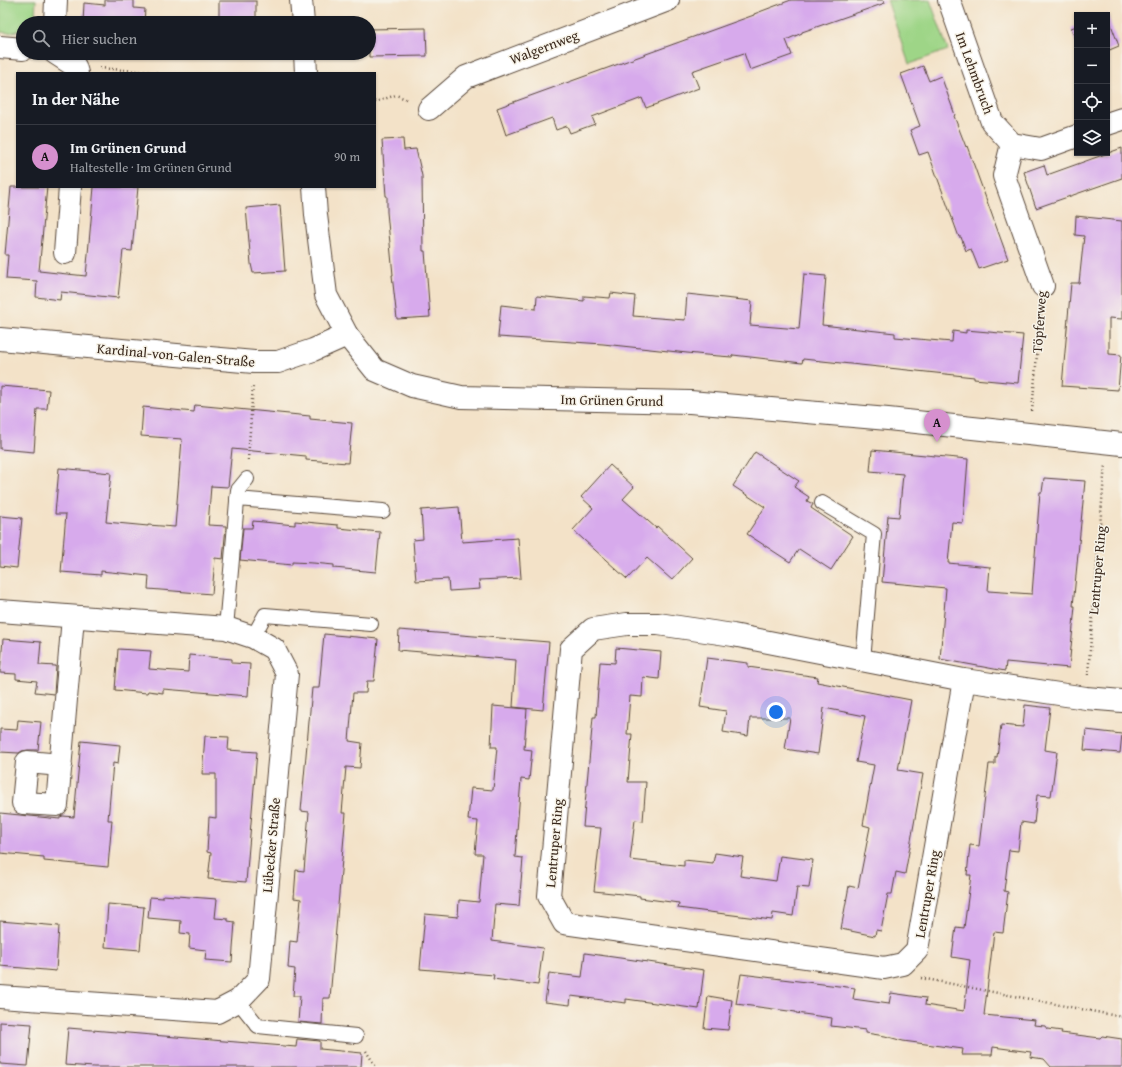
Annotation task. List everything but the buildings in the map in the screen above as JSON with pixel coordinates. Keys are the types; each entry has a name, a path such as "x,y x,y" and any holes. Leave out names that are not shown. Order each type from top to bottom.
{"street":[{"path":"55,16 56,0"},
{"path":"301,0 302,16"},
{"name":"Walgernweg","path":"429,109 466,77 668,0"},
{"name":"Im Lehmbruch","path":"949,0 992,122 1012,144"},
{"path":"0,47 16,48"},
{"path":"64,60 76,70"},
{"path":"305,60 306,72"},
{"path":"1110,123 1122,119"},
{"path":"1012,144 1041,149 1074,137"},
{"name":"Töpferweg","path":"1012,144 1004,176 1043,286"},
{"path":"64,253 70,188"},
{"name":"Im Grünen Grund","path":"314,188 326,295 347,335 375,370 412,386 461,397 690,402 1114,443"},
{"name":"Kardinal-von-Galen-Straße","path":"0,339 254,362 278,362 314,350 347,335"},
{"name":"Lübecker Straße","path":"0,611 226,628 253,637 274,648 288,674 258,979 238,1001 217,1012 0,997"},
{"path":"61,765 73,617"},
{"name":"Lentruper Ring","path":"964,680 917,950 903,964 884,968 564,923 549,896 571,648 593,629 628,624 658,624 733,635 964,680 1086,698 1122,701"}],"lane":[{"path":"226,628 238,490 247,479"},
{"path":"237,499 383,511"},
{"path":"822,503 874,534 863,660"},
{"path":"253,637 265,615 371,624"},
{"path":"238,1001 258,1026 356,1036"}],"path":[{"path":"76,70 132,72"},
{"path":"376,102 396,95 429,109"},
{"name":"Töpferweg","path":"1030,434 1043,286"},
{"path":"247,479 254,362"},
{"name":"Lentruper Ring","path":"1086,698 1114,443"},
{"path":"903,964 920,978 1122,1017"}],"green space":[{"path":"0,0 36,0 35,16 16,16 16,32 9,33 0,32"},
{"path":"887,0 930,0 948,50 909,64"}],"place":[{"name":"Im Grünen Grund","path":"937,442"}]}
